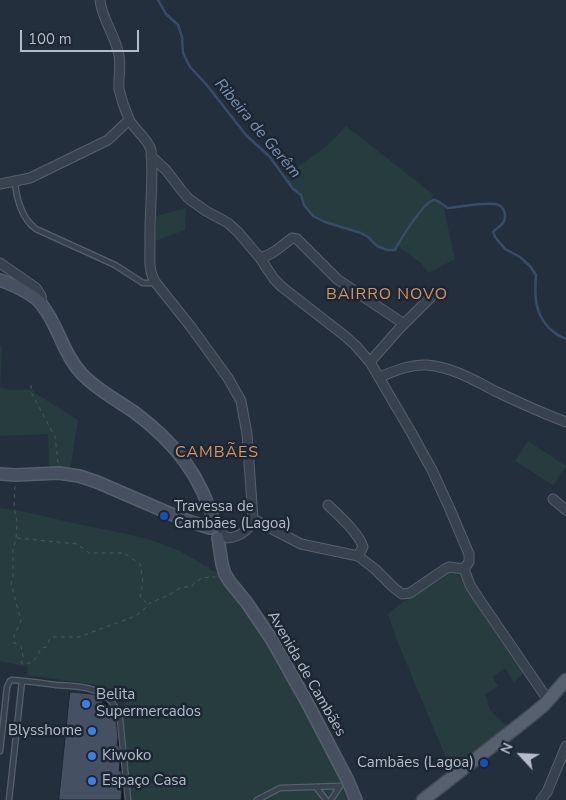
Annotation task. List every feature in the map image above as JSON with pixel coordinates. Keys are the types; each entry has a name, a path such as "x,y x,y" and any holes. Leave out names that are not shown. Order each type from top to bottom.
{"main road":[{"path":"423,800 527,719 566,683"}],"street":[{"path":"100,0 119,54 119,89 129,120 149,145 151,156 150,268 152,276 228,378 235,388 240,401 247,434 253,519 249,527 238,535 228,538 220,536"},
{"path":"0,184 30,178 108,140 129,120"},
{"path":"151,156 166,170 189,199 228,223 238,232 260,258 277,283 345,336 370,362 432,470 449,506 469,554 469,562 464,569"},
{"path":"260,258 272,253 292,238 297,239 338,279 404,324"},
{"path":"0,263 36,288 41,296 42,304"},
{"name":"Avenida de Cambães","path":"0,280 25,292 42,304 70,358 82,375 151,426 186,462 210,507 212,526 209,533 212,536 220,536 222,564 225,574 272,640 344,784 356,800"},
{"path":"370,362 404,324 434,295"},
{"path":"379,377 416,365 446,368 539,412 566,422"},
{"path":"0,474 59,473 89,478 185,520 212,526"},
{"path":"553,499 566,510"},
{"path":"328,505 356,534 362,543 363,547 358,556"},
{"path":"253,519 301,544 358,556 402,594 410,594 445,568 464,569"},
{"path":"464,569 470,585 477,596 548,700"},
{"path":"541,800 547,792 566,746"}],"lane":[{"path":"15,181 21,208 28,222 36,230 115,265 143,284 156,283"},
{"path":"0,750 7,687 10,680 94,690 110,700 116,708 120,719 128,800"},
{"path":"9,800 22,681"},
{"path":"257,800 280,788 344,784"},
{"path":"331,800 344,784"},
{"path":"316,787 326,800"}],"path":[{"path":"31,385 31,392 55,437 59,473"},
{"path":"16,475 14,506 17,522 13,550 13,579 11,583 21,621 14,636 14,643 21,646 23,656 21,663 31,663 37,657 41,648 46,647 51,637 79,637 133,617 143,611 148,604 170,595 180,588 192,586 197,580 206,577 219,577 225,574"},
{"path":"16,538 77,544 89,553 124,553 140,564 143,582 140,597 148,604"}],"green space":[{"path":"346,126 434,195 430,201 439,202 445,206 444,209 455,259 428,273 421,263 398,246 395,250 387,250 377,246 361,233 325,222 313,216 304,205 301,195 293,189 285,176 327,146"},
{"path":"186,208 185,230 155,241 156,216"},
{"path":"0,344 2,348 0,387"},
{"path":"0,387 33,390 78,420 70,470 49,469 48,434 0,436"},
{"path":"528,441 566,466 553,485 515,461"},
{"path":"0,508 128,534 153,541 181,552 207,565 211,571 220,574 272,648 352,800 131,800 122,713 126,696 102,686 27,675 28,667 0,661"},
{"path":"454,572 458,575 525,672 514,682 505,668 492,677 498,686 485,695 491,711 508,726 451,770 398,643 388,614 409,597 447,573"}],"building":[{"path":"70,692 92,694 101,698 108,716 113,714 116,719 117,746 119,746 120,762 119,771 121,771 122,785 121,800 59,800"}],"waterway":[{"name":"Ribeira de Gerêm","path":"158,0 166,14 178,25 182,37 183,53 190,67 206,84 246,135 270,157 293,189 301,195 304,205 313,216 325,222 361,233 377,246 387,250 395,250 424,207 434,200 448,208 483,204 498,205 504,210 505,218 502,224 493,232 495,237 505,249 520,257 530,266 536,275 537,307 543,321 556,334 566,339"}],"place":[{"name":"Travessa de Cambães (Lagoa)","path":"164,516"},
{"name":"Belita Supermercados","path":"86,704"},
{"name":"Blysshome","path":"92,731"},
{"name":"Kiwoko","path":"92,756"},
{"name":"Cambães (Lagoa)","path":"484,763"},
{"name":"Espaço Casa","path":"92,781"}],"district":[{"name":"BAIRRO NOVO","path":"387,295"},
{"name":"CAMBÃES","path":"217,453"}]}
